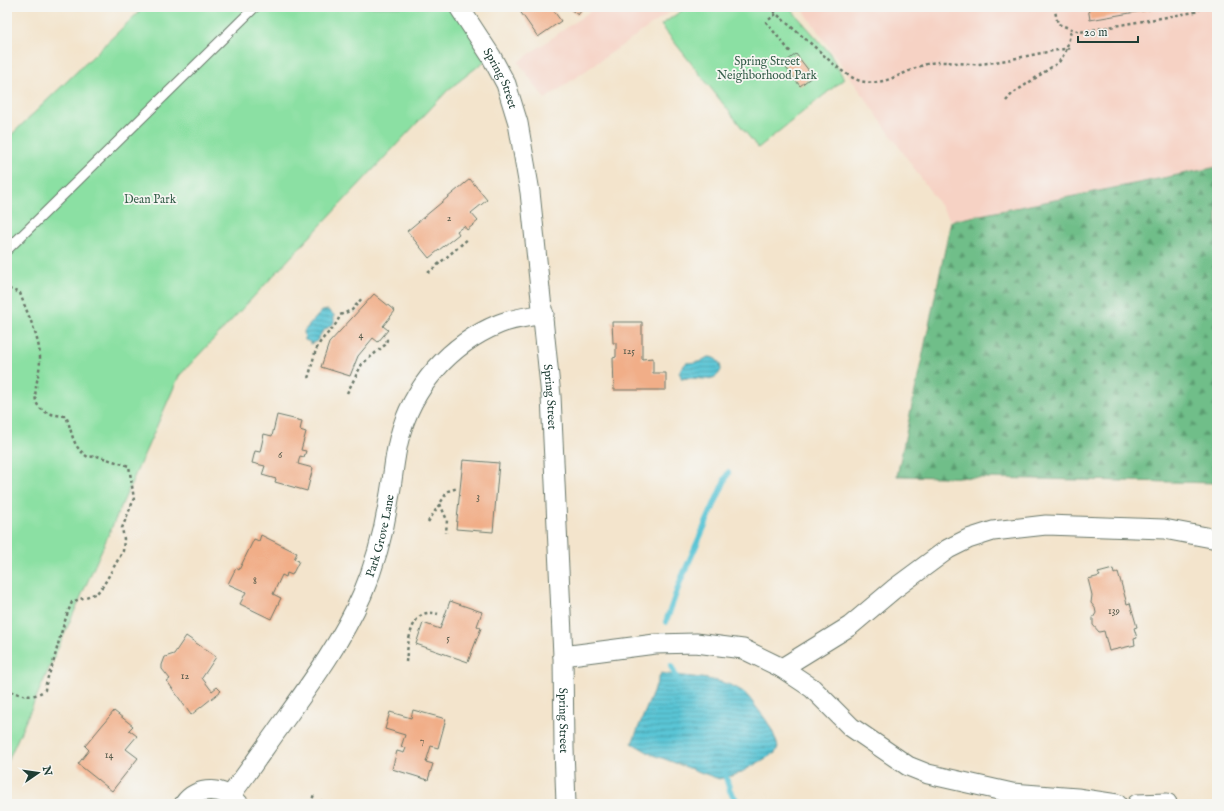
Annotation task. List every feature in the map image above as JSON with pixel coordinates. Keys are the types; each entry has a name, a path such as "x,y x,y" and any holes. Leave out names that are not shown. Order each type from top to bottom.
{"street":[{"name":"Spring Street","path":"459,7 491,56 506,84 518,123 530,192 544,314 551,396 563,656 566,804"},
{"name":"Park Grove Lane","path":"184,804 191,797 203,791 217,791 235,800 348,626 362,594 374,560 389,501 399,439 409,409 419,390 439,365 458,347 472,338 500,324 516,319 544,314"},
{"path":"782,668 850,626 894,589 948,549 968,539 993,531 1046,525 1156,528 1217,539"},
{"path":"563,656 654,644 696,643 743,649 782,668 812,688 851,727 908,766 928,774 1012,793 1077,798 1117,804"},
{"path":"1137,804 1167,803"}],"lane":[{"path":"7,250 255,7"}],"path":[{"path":"769,7 838,68 856,80 875,83 891,79 931,63 943,62 976,64 1001,62 1072,48"},
{"path":"1054,7 1058,24 1080,32 1195,12 1203,7"},
{"path":"776,14 766,22 792,54"},
{"path":"1006,101 1012,94 1059,62 1066,48 1071,31"},
{"path":"428,273 469,238"},
{"path":"7,283 9,289 20,293 36,337 40,358 34,397 39,406 46,412 66,416 70,426 71,437 82,453 88,457 97,456 129,466 134,498 122,528 124,539 123,551 109,577 97,593 72,602 57,643 54,660 46,681 45,690 37,696 25,696 7,690"},
{"path":"308,378 313,364 316,348 323,338 333,330 340,314 352,310 363,297"},
{"path":"347,393 362,364 385,345 386,340 384,337"},
{"path":"428,522 448,490 458,488"},
{"path":"440,504 447,520 446,533"},
{"path":"406,662 409,638 416,619 425,613 432,612 438,614"},
{"path":"311,804 314,794"}],"shaded area":[{"path":"596,7 677,7 545,99 518,62"},
{"path":"801,7 1217,7 1217,167 951,221"}],"green space":[{"name":"Dean Park","path":"144,7 459,7 491,56 448,90 179,376 7,763 7,139"},
{"name":"Spring Street Neighborhood Park","path":"687,7 789,7 829,52 844,79 758,148 661,25"},
{"path":"1217,167 1217,483 897,476 951,221"}],"water":[{"path":"328,310 334,315 334,323 322,332 317,341 310,344 310,342 305,340 304,331 322,311"},
{"path":"708,357 716,359 719,362 721,370 718,375 709,379 682,379 679,372 686,363 699,362"},
{"path":"661,673 713,680 733,686 742,691 752,701 771,728 778,747 775,753 738,774 719,779 651,754 632,743"}],"building":[{"path":"517,7 551,7 561,21 538,37"},
{"path":"571,7 584,7 578,15 570,9"},
{"path":"1088,7 1159,7 1159,8 1090,20"},
{"path":"796,54 813,76 800,86 783,64"},
{"path":"470,179 487,200 471,213 478,221 467,230 464,226 457,231 459,234 429,258 407,231"},
{"path":"374,294 395,311 383,326 388,330 378,342 373,338 358,356 350,376 321,367 329,343"},
{"path":"612,322 642,322 642,359 653,358 653,373 666,373 666,390 614,390 613,358 616,357 616,343 613,343"},
{"path":"277,415 302,421 300,430 306,432 301,450 306,451 304,457 300,456 298,464 313,468 307,491 275,482 276,479 262,475 265,466 252,463 255,451 260,452 264,434 272,436"},
{"path":"463,460 499,463 493,532 456,529"},
{"path":"261,535 297,553 294,559 299,561 292,575 287,573 286,577 282,575 273,594 281,598 271,619 240,604 246,592 228,584 236,568 239,570 254,539 259,541"},
{"path":"1113,569 1114,574 1118,572 1127,604 1130,603 1137,627 1134,628 1137,638 1134,639 1135,645 1109,651 1104,631 1099,632 1093,625 1093,618 1096,613 1095,608 1091,603 1092,595 1088,579 1100,576 1098,573"},
{"path":"450,601 482,612 477,626 481,628 468,662 416,644 423,623 440,629"},
{"path":"186,636 216,657 202,678 212,691 217,687 221,691 191,715 167,681 170,679 162,669 165,657 174,654"},
{"path":"413,710 446,719 438,748 431,746 426,762 433,764 428,780 392,769 397,751 404,753 406,748 401,747 405,735 385,729 390,712 411,718"},
{"path":"114,711 133,726 129,730 137,736 126,749 138,758 112,791 78,764 89,750 85,746"},
{"path":"321,800 332,804 319,804"}],"waterway":[{"path":"666,622 680,582 728,473"},
{"path":"671,666 679,683"},
{"path":"724,771 730,791 739,804"}]}
